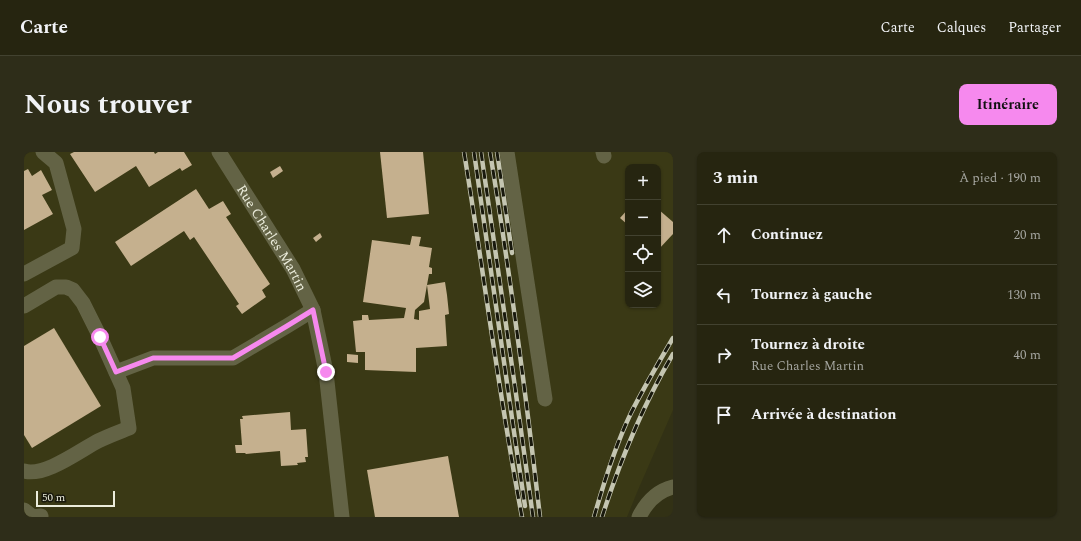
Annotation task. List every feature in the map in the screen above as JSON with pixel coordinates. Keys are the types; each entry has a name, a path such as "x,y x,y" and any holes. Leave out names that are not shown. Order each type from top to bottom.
{"street":[{"path":"24,274 72,248 74,229 56,163 43,152"},
{"name":"Rue Charles Martin","path":"219,152 293,269 313,310 326,372 342,517"},
{"path":"507,152 545,399"},
{"path":"24,306 56,287 66,287 73,290 83,303 123,388 129,428 98,441 51,468 28,473 24,471"},
{"path":"116,372 153,358 233,358 313,310"},
{"path":"639,517 652,498 673,487"},
{"path":"24,510 33,517 41,516"}],"shaded area":[{"path":"24,152 673,152 673,410 627,517 24,517"}],"building":[{"path":"74,152 154,152 155,154 158,152 184,152 192,165 182,171 180,168 149,187 136,166 95,192 70,154"},
{"path":"380,152 423,152 429,214 387,218"},
{"path":"280,166 283,171 273,178 270,172"},
{"path":"28,169 32,176 41,170 52,190 42,195 53,214 24,230 24,171"},
{"path":"196,189 209,209 223,201 231,214 226,217 270,284 262,290 266,297 242,314 236,306 239,304 194,237 190,240 184,231 131,266 115,242"},
{"path":"625,212 625,222 620,218"},
{"path":"661,212 673,222 673,234 661,247"},
{"path":"320,233 322,237 316,242 313,238"},
{"path":"412,236 421,237 419,246 432,248 429,267 432,268 432,274 429,274 427,285 445,282 449,314 445,315 447,346 416,348 416,372 365,370 365,352 356,352 353,321 362,320 362,315 368,315 369,320 404,318 406,308 363,302 372,240 410,245","holes":["427,285 430,309 419,311 419,320 414,319 415,310 424,302"]},
{"path":"54,328 101,406 32,448 24,435 24,346"},
{"path":"347,354 358,355 358,363 347,362"},
{"path":"290,412 291,430 306,429 308,457 305,457 306,462 297,463 298,465 281,466 280,451 246,454 236,453 235,445 242,445 240,419 243,419 242,416"},
{"path":"448,456 459,517 375,517 367,470"}],"railway":[{"path":"464,152 506,426 522,517"},
{"path":"474,152 525,506"},
{"path":"481,152 533,517"},
{"path":"490,152 517,334 540,517"},
{"path":"497,152 512,253"},
{"path":"594,517 610,464 625,426 641,394 673,338"},
{"path":"602,517 616,475 642,413 673,354"}],"route":[{"path":"100,337 116,372 153,358 233,358 313,310 326,372"}]}
